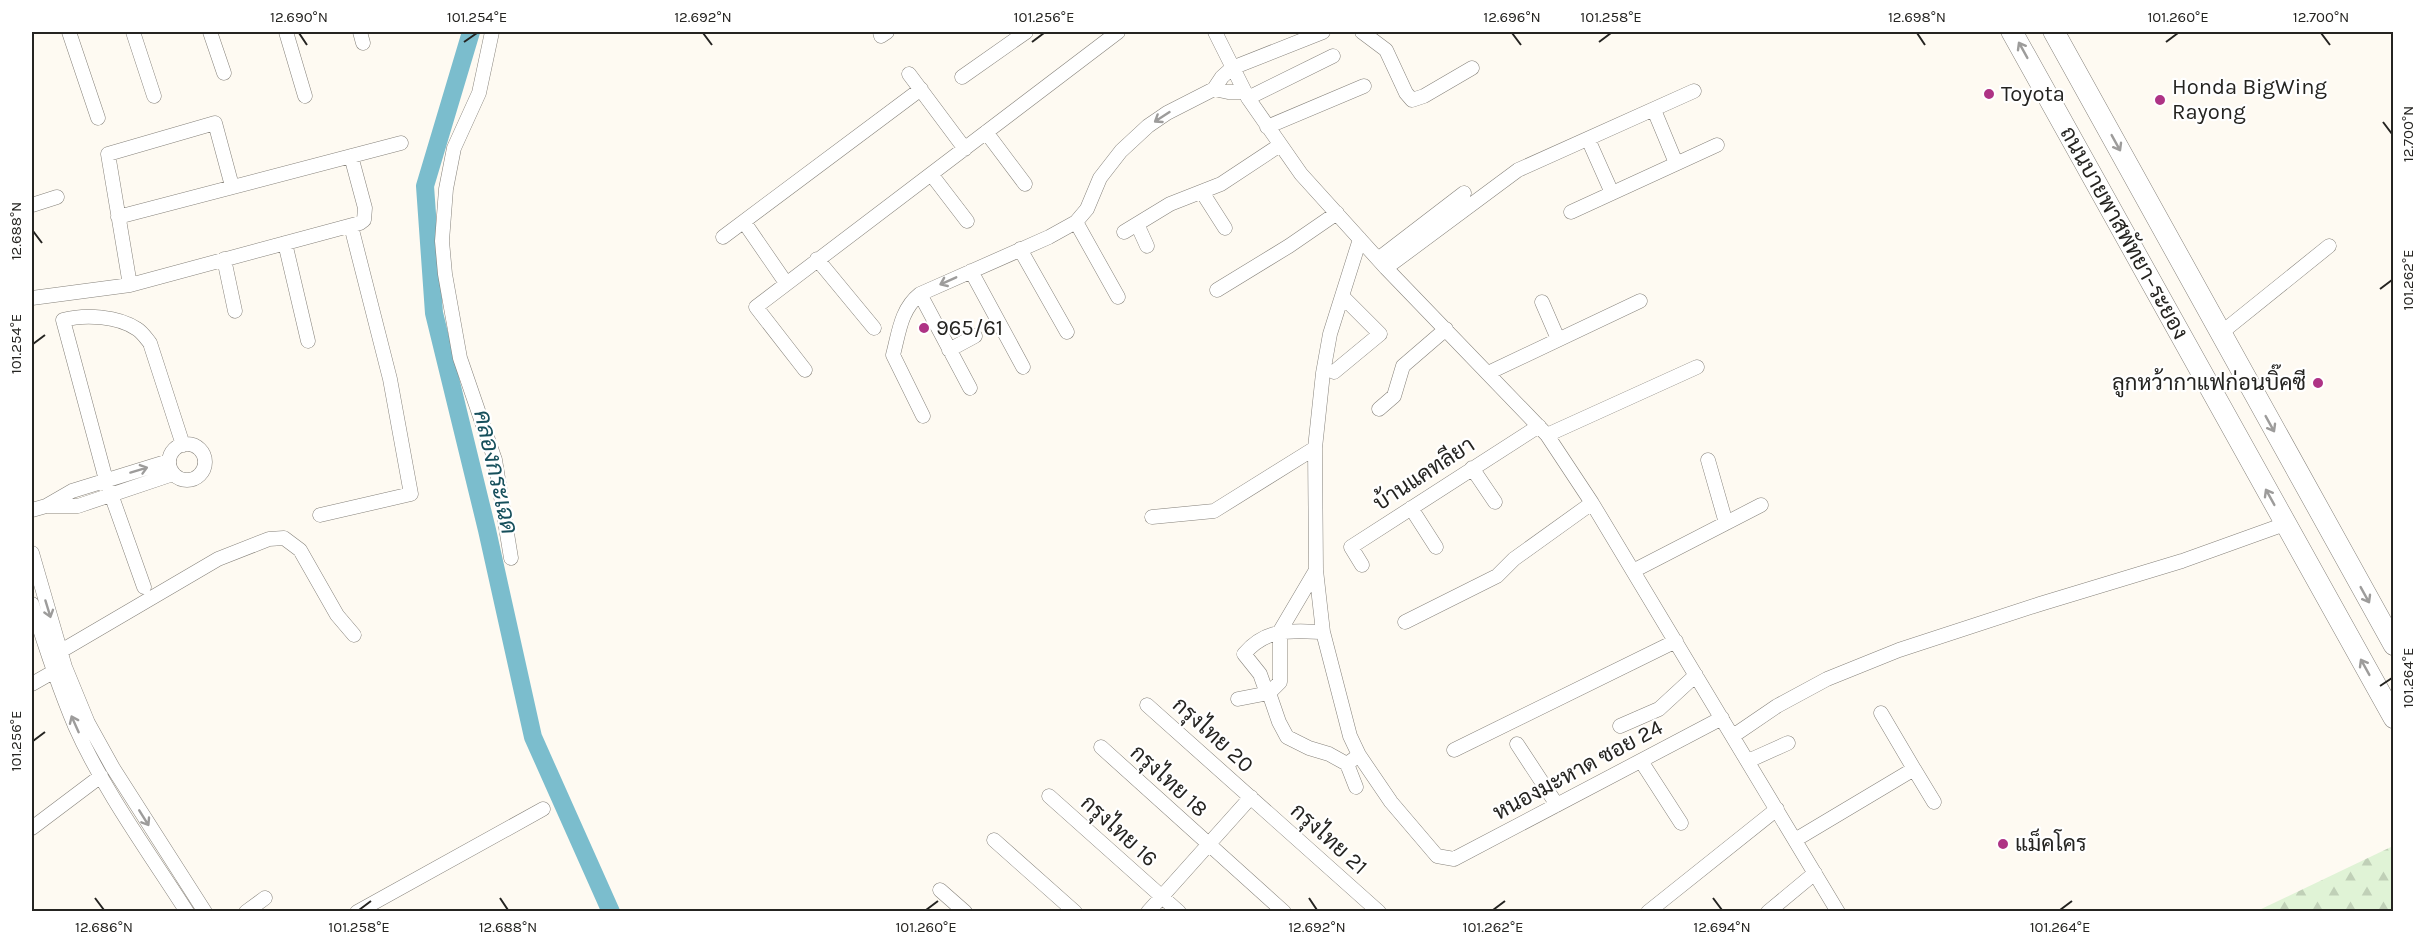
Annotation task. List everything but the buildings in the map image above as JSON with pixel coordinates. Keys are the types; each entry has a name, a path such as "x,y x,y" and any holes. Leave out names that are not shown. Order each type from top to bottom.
{"highway":[{"name":"ถนนบายพาสพัทยา–ระยอง","path":"2012,32 2394,718"},
{"name":"ถนนบายพาสพัทยา–ระยอง","path":"2054,32 2394,645"}],"street":[{"path":"69,32 98,118"},
{"path":"133,32 154,96"},
{"path":"210,32 224,73"},
{"path":"286,32 305,96"},
{"path":"492,32 479,93 454,148 446,189 442,241 445,274 460,358 495,460 512,558"},
{"path":"879,32 881,36 887,32"},
{"path":"962,77 1026,32"},
{"path":"805,370 756,307 1118,32"},
{"path":"1215,32 1246,95 1301,174 1382,263 1543,430 1592,503 1838,912"},
{"path":"923,416 893,355 906,309 920,294 1076,222 1087,209 1100,178 1121,151 1148,126 1167,113 1214,89 1222,77 1233,68 1323,32"},
{"path":"1362,32 1389,55 1406,93 1412,100 1424,96 1472,68"},
{"path":"1214,89 1246,95 1333,56"},
{"path":"909,74 965,149"},
{"path":"1267,127 1364,86"},
{"path":"723,237 921,89"},
{"path":"1382,263 1510,176 1694,91"},
{"path":"1654,110 1676,163"},
{"path":"130,285 108,154 215,123 232,186"},
{"path":"986,132 1025,184"},
{"path":"1588,139 1612,193"},
{"path":"118,217 401,143"},
{"path":"1124,232 1170,204 1221,184 1280,145"},
{"path":"1571,212 1717,145"},
{"path":"32,298 130,285 351,226 364,220 366,214 351,156"},
{"path":"931,174 967,221"},
{"path":"1202,192 1225,228"},
{"path":"1382,263 1464,193"},
{"path":"32,205 57,197"},
{"path":"1217,290 1289,246 1337,213"},
{"path":"744,222 786,283"},
{"path":"1076,222 1118,297"},
{"path":"1137,224 1147,246"},
{"path":"320,515 411,494 390,379 351,226"},
{"path":"1347,764 1359,755 1350,736 1323,632 1316,570 1315,448 1323,373 1330,334 1360,239"},
{"path":"285,243 308,341"},
{"path":"2221,333 2329,246"},
{"path":"1020,249 1067,332"},
{"path":"224,259 235,311"},
{"path":"818,260 874,328"},
{"path":"971,271 1023,367"},
{"path":"920,294 970,388"},
{"path":"1334,372 1380,334 1343,297"},
{"path":"1542,302 1558,339"},
{"path":"1488,373 1640,302"},
{"path":"144,587 106,480 63,320 77,316 122,321 138,330 150,343 183,445"},
{"path":"1379,409 1394,396 1403,366 1446,329"},
{"path":"949,350 975,336"},
{"name":"บ้านแคทลียา","path":"1362,565 1351,547 1472,468 1543,430 1697,367"},
{"path":"189,444 200,449 205,457 206,466 199,477 194,480 179,479 171,467 176,448 183,445 189,444"},
{"path":"1152,517 1214,511 1315,448"},
{"path":"1708,460 1726,523"},
{"path":"32,510 46,506 72,491 106,480 171,467"},
{"path":"46,506 78,506 111,495 171,467"},
{"path":"1472,468 1495,502"},
{"path":"1405,622 1497,576 1514,559 1592,503"},
{"path":"1633,571 1761,504"},
{"path":"1411,508 1436,547"},
{"path":"1733,736 1777,706 1827,679 1899,650 2182,561 2285,524"},
{"path":"61,651 219,559 269,539 284,538 300,550 337,615 354,634"},
{"path":"32,553 61,651 88,723 187,912"},
{"path":"1238,699 1269,693 1280,682 1280,631 1316,570"},
{"path":"32,604 53,672 76,728 101,776 158,854 205,912"},
{"path":"1323,632 1280,631 1258,642 1244,654 1260,674 1287,737 1329,753 1347,764 1356,787"},
{"path":"1454,750 1676,641"},
{"path":"32,684 53,672"},
{"path":"1620,726 1659,709 1696,675"},
{"name":"กรุงไทย 20","path":"1147,705 1251,797"},
{"path":"1881,713 1934,802"},
{"name":"หนองมะหาด ซอย 24","path":"1359,755 1390,802 1437,856 1454,859 1722,718"},
{"path":"1748,761 1788,743"},
{"path":"1517,744 1557,805"},
{"name":"กรุงไทย 18","path":"1101,747 1284,912"},
{"path":"1641,761 1681,823"},
{"path":"1795,840 1914,769"},
{"path":"32,828 101,776"},
{"name":"กรุงไทย 16","path":"1049,796 1179,912"},
{"path":"1148,912 1251,797"},
{"name":"กรุงไทย 21","path":"1251,797 1379,912"},
{"path":"357,912 543,809"},
{"path":"1648,912 1776,809"},
{"path":"994,840 1075,912"},
{"path":"1768,912 1815,873"},
{"path":"940,890 965,912"},
{"path":"246,912 265,898"}],"green space":[{"path":"2393,846 2393,911 2257,911"}],"waterway":[{"name":"คลองกระเฉด","path":"471,32 425,186 434,313 487,530 533,737 611,912"}],"place":[{"name":"Toyota","path":"1989,94"},
{"name":"Honda BigWing Rayong","path":"2160,100"},
{"name":"965/61","path":"924,328"},
{"name":"ลูกหว้ากาแฟก่อนบิ๊คซี","path":"2318,383"},
{"name":"แม็คโคร","path":"2003,844"}]}
